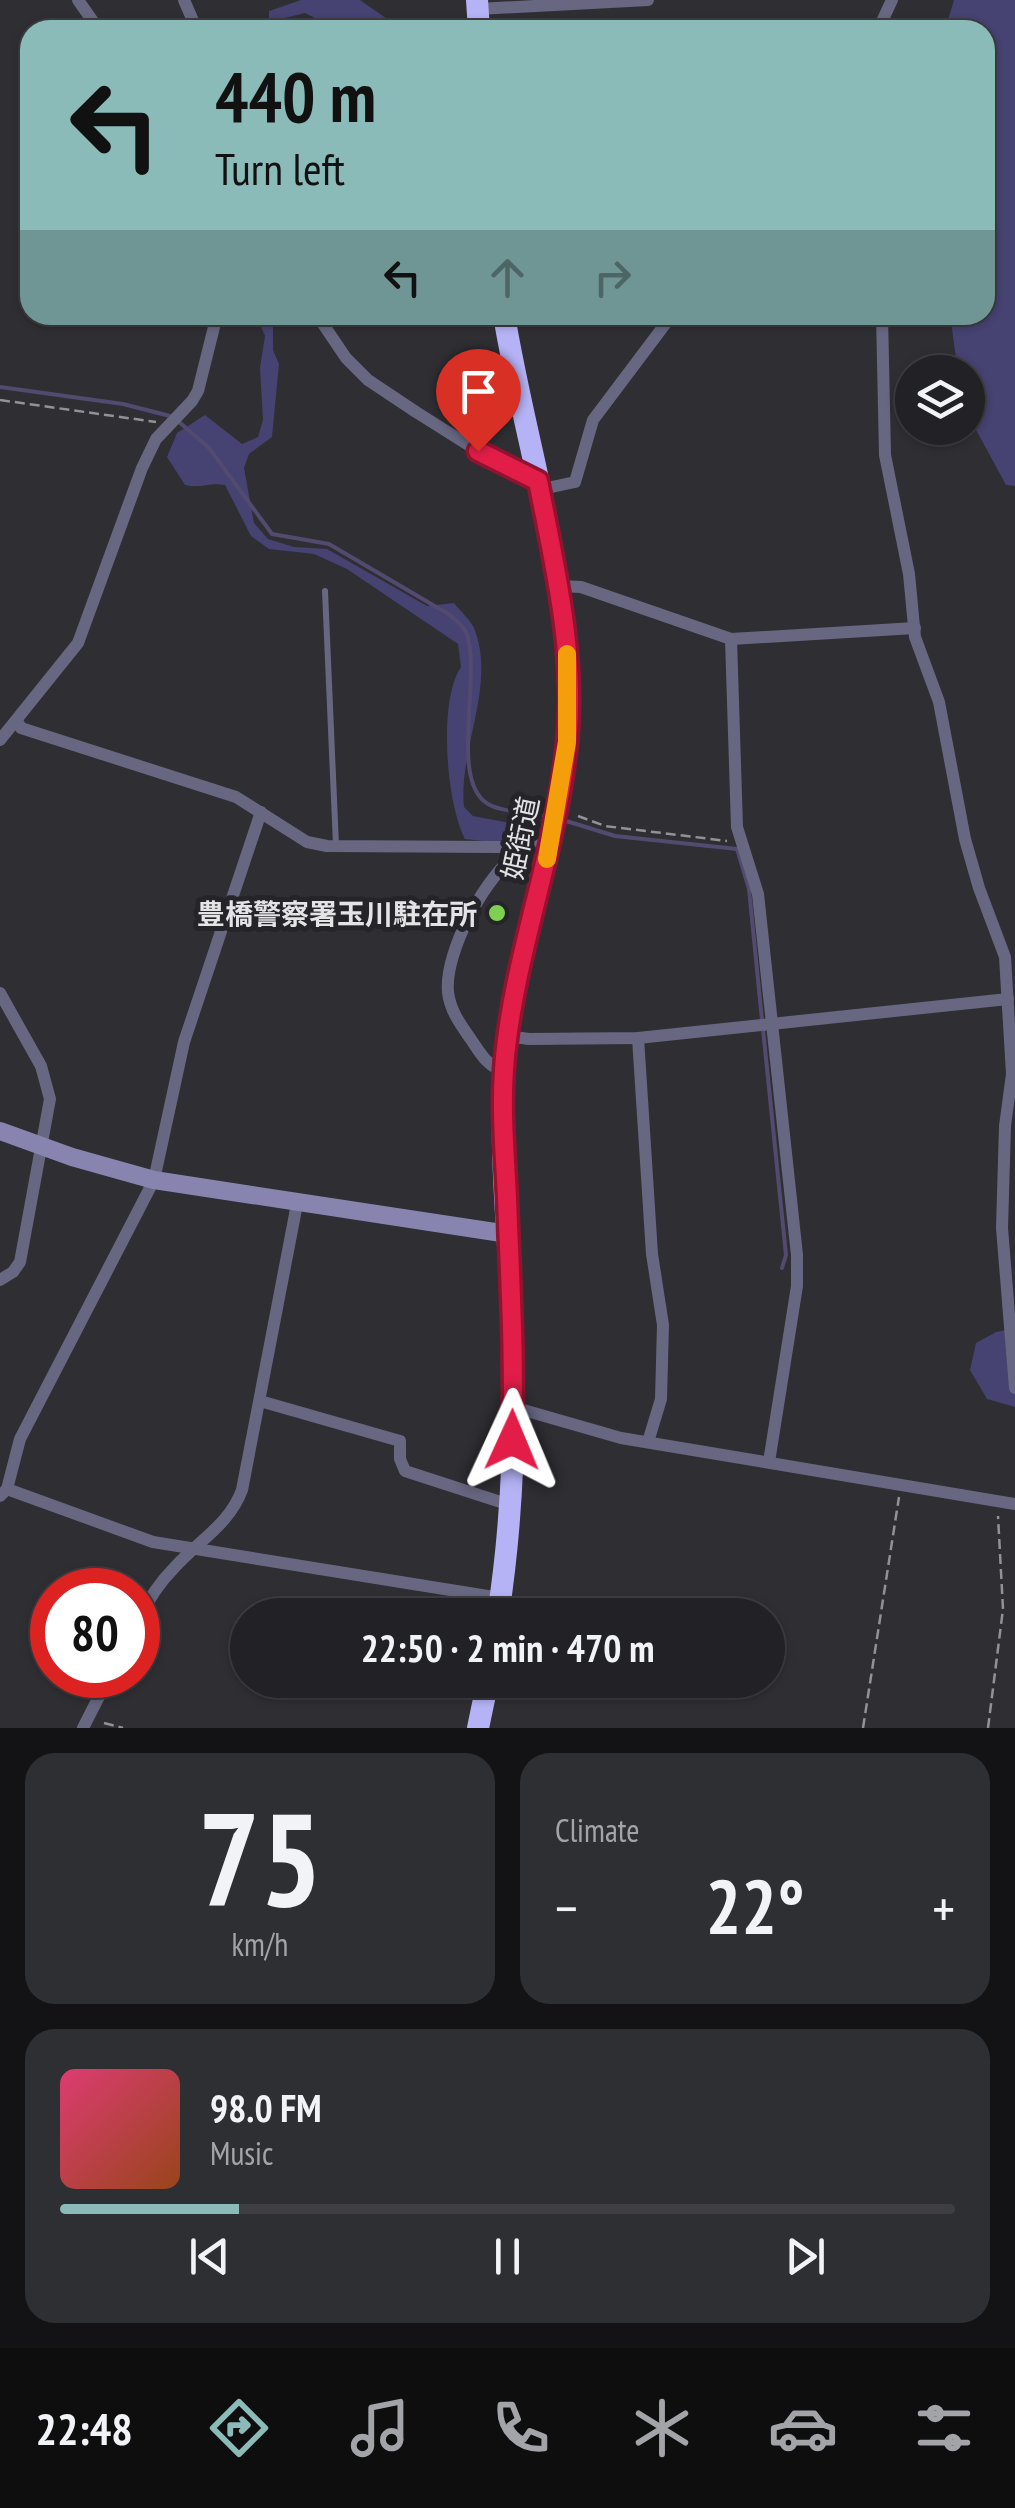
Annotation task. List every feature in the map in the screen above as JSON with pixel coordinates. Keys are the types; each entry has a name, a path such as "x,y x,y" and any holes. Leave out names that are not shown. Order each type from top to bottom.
{"highway":[{"name":"姫街道","path":"500,1598 510,1506 513,1407 504,1072 508,1036 555,823 567,742 569,687 558,586 506,325"},
{"path":"478,1728 484,1698"}],"street":[{"path":"478,13 648,0"},
{"path":"214,325 198,391 168,425 142,468 78,643 18,714 17,722 21,728 236,797 307,842 336,846 499,847 518,852"},
{"path":"323,325 346,358 368,380 478,451 547,488 575,482 592,420 664,325"},
{"path":"882,325 885,455 909,574 914,628 939,702 970,856 1005,957 1012,1074 1005,1126 1002,1228 1015,1388"},
{"path":"558,586 581,588 730,639 914,628"},
{"path":"730,639 736,809 758,894 765,1024 797,1255 797,1286 769,1462"},
{"path":"0,740 10,724 17,722"},
{"path":"261,812 184,1042 154,1180 20,1438 3,1493 153,1542 456,1598"},
{"path":"504,1072 488,1066 453,1013 448,982 457,945 492,879 518,852 536,844 555,823"},
{"path":"0,993 48,1084 50,1098 20,1262 0,1280"},
{"path":"508,1036 638,1038 1008,998"},
{"path":"638,1038 652,1254 664,1325 661,1398 648,1442"},
{"path":"0,1132 154,1180 508,1234"},
{"path":"160,1583 236,1506 242,1490 297,1204"},
{"path":"260,1400 400,1441 405,1471 510,1506"},
{"path":"513,1407 621,1438 1015,1504"},
{"path":"86,1723 98,1698"}],"lane":[{"path":"325,591 336,846"}],"path":[{"path":"0,400 168,425"},
{"path":"555,823 741,840"},
{"path":"863,1728 901,1485"},
{"path":"988,1728 1003,1609 998,1502"},
{"path":"86,1723 124,1728"}],"shaded area":[{"path":"301,0 360,0 389,20 319,20 305,13 269,20 269,11"},
{"path":"954,0 1015,0 1015,486 1006,485 984,445 985,355 956,355 951,325 995,325 995,20 948,20"},
{"path":"260,325 273,325 273,350 279,364 272,437 249,454 244,468 254,523 268,539 294,547 327,549 427,606 454,603 467,618 480,650 481,672 466,763 464,807 473,816 515,824 520,839 511,844 465,839 458,822 449,777 447,727 449,703 461,667 458,644 347,569 314,554 269,549 251,536 225,485 185,485 167,457 177,433 205,415 242,444 258,437 263,420 260,368 265,336"},
{"path":"1015,1328 1015,1407 987,1399 970,1370 976,1343 996,1332"}],"waterway":[{"path":"0,387 123,404 170,416"},
{"path":"178,421 209,448 272,534 329,544 461,625 470,650 468,750 476,792 494,807 549,816"},
{"path":"563,820 615,836 737,849 749,889 762,1020"},
{"path":"763,1029 786,1255 782,1268"}],"slow traffic":[{"path":"547,859 567,742 567,654"}],"place":[{"name":"豊橋警察署玉川駐在所","path":"497,913"}],"route":[{"path":"478,451 538,481 566,636 569,687 558,809 512,1006 504,1072 512,1440"}]}
